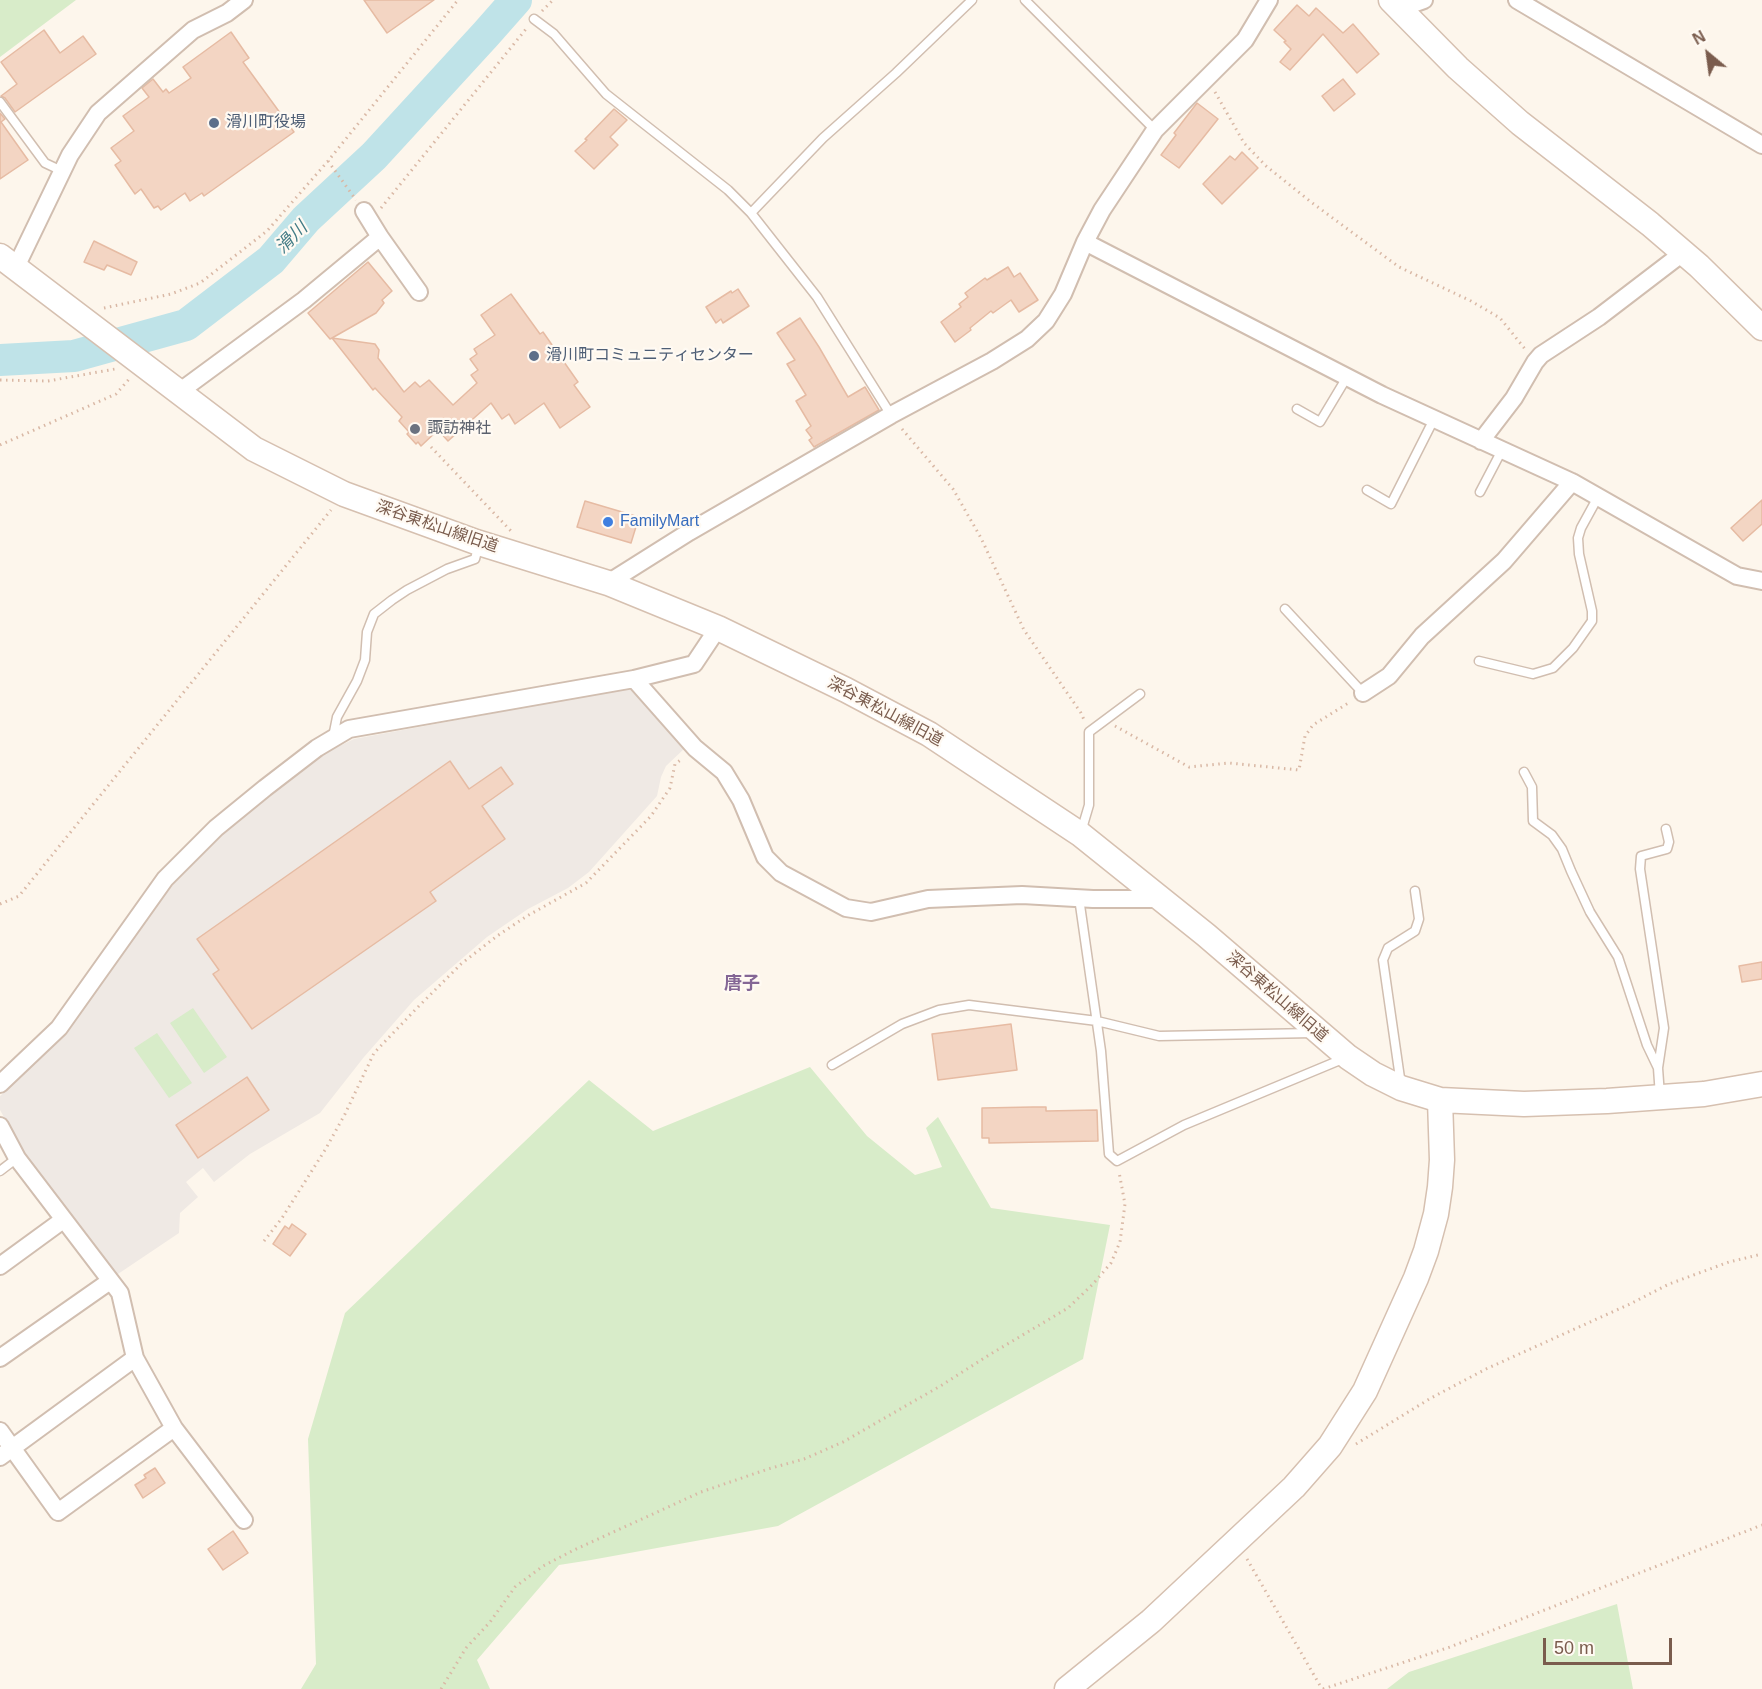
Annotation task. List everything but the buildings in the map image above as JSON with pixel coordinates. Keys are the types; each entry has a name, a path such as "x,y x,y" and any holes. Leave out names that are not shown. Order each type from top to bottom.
{"street":[{"path":"8,261 70,155 98,113 193,30 227,13 244,0"},
{"path":"608,583 690,532 1027,339 1046,321 1063,294 1085,242 1102,210 1155,130 1245,40 1269,0"},
{"path":"1395,5 1424,0"},
{"path":"1517,0 1762,145"},
{"path":"1395,5 1458,68 1520,123 1684,252 1762,328"},
{"path":"367,216 419,292"},
{"path":"179,392 304,300 380,237"},
{"path":"1085,242 1347,377 1572,482 1737,576 1762,581"},
{"path":"1481,441 1514,398 1541,355 1599,317 1684,252"},
{"name":"深谷東松山線旧道","path":"8,261 254,448 344,494 479,543 608,583 718,628 846,690 929,734 1080,834 1348,1057 1372,1074 1401,1088 1440,1100 1524,1104 1704,1094 1762,1084"},
{"path":"1363,693 1389,676 1422,636 1504,561 1572,482"},
{"path":"0,1084 59,1028 165,879 232,814 308,755 333,739 349,729 634,679 694,664 718,628"},
{"path":"634,679 695,748 724,772 741,800 765,856 781,873 846,908 871,912 928,899 1022,895 1162,900"},
{"path":"1067,1689 1151,1621 1294,1487 1330,1446 1365,1391 1416,1278 1436,1214 1442,1160 1440,1100"},
{"path":"0,1126 17,1158 120,1293 135,1358 174,1428 244,1520"},
{"path":"0,1266 63,1220"},
{"path":"0,1359 110,1281"},
{"path":"6,1453 135,1358"},
{"path":"0,1431 6,1453 58,1512 174,1428"}],"lane":[{"path":"751,213 823,138 896,73 972,0"},
{"path":"1025,0 1155,130"},
{"path":"534,20 554,34 606,94 728,190 751,213 817,297 891,415"},
{"path":"0,102 45,163 62,171"},
{"path":"1297,409 1320,422 1347,377"},
{"path":"1367,490 1391,504 1434,419"},
{"path":"1480,492 1502,450"},
{"path":"1479,661 1533,674 1553,668 1573,648 1592,621 1578,538 1598,497"},
{"path":"333,739 337,717 357,681 365,660 367,632 374,615 407,590 447,568 475,559 479,543"},
{"path":"1285,609 1363,693"},
{"path":"1080,834 1089,804 1089,732 1140,694"},
{"path":"1524,772 1532,787 1533,821 1552,835 1562,849 1590,912 1618,957 1647,1045 1658,1068"},
{"path":"1660,1096 1658,1068 1664,1028 1640,869 1641,856 1667,849 1669,842 1666,829"},
{"path":"1401,1088 1383,960 1388,948 1415,931 1419,919 1415,891"},
{"path":"1080,898 1101,1051 1109,1154 1117,1161 1184,1125 1348,1057"},
{"path":"832,1065 902,1024 939,1010 969,1005 1097,1021 1159,1036 1319,1033"},
{"path":"0,1171 17,1158"}],"path":[{"path":"79,314 171,294 200,283 267,231 328,161 458,0"},
{"path":"328,161 367,216 553,0"},
{"path":"1206,79 1223,104 1244,143 1266,166 1399,267 1472,301 1500,318 1535,362"},
{"path":"0,380 48,381 143,364"},
{"path":"0,446 116,394 143,364"},
{"path":"891,415 953,489 981,538 1024,630 1081,713 1089,732"},
{"path":"431,447 511,531"},
{"path":"0,904 19,896 344,494"},
{"path":"1106,721 1189,767 1229,763 1299,770 1305,736 1313,725 1363,693"},
{"path":"264,1241 282,1218 325,1150 374,1053 461,964 527,916 586,883 651,816 670,788 675,764 695,748"},
{"path":"441,1689 466,1648 490,1622 515,1587 543,1566 692,1496 768,1468 804,1458 843,1442 1068,1308 1111,1263 1120,1242 1125,1204 1117,1161"},
{"path":"1330,1446 1344,1451 1431,1398 1486,1369 1669,1284 1729,1262 1762,1254"},
{"path":"1237,1542 1322,1689 1450,1647 1762,1525"}],"shaded area":[{"path":"630,688 684,744 685,748 666,766 657,796 589,872 568,888 528,909 487,937 414,1000 364,1057 320,1113 250,1154 214,1182 203,1168 186,1182 198,1197 180,1213 179,1233 115,1276 27,1158 0,1110 0,1096 52,1048 134,933 205,847 327,752 354,739"}],"green space":[{"path":"0,0 76,0 0,57"},
{"path":"193,1008 227,1057 204,1073 170,1023"},
{"path":"157,1033 192,1083 169,1098 134,1048"},
{"path":"810,1067 867,1136 915,1175 942,1167 926,1128 938,1117 991,1208 1110,1225 1083,1359 778,1526 559,1565 477,1660 490,1689 301,1689 316,1664 308,1439 345,1313 589,1080 653,1131"},
{"path":"1617,1604 1633,1689 1387,1689 1409,1672"}],"waterway":[{"name":"滑川","path":"0,360 74,356 186,325 271,260 306,219 374,156 516,0"}],"place":[{"name":"滑川町役場","path":"214,123"},
{"name":"滑川町コミュニティセンター","path":"534,356"},
{"name":"諏訪神社","path":"415,429"},
{"name":"FamilyMart","path":"608,522"}],"district":[{"name":"唐子","path":"742,984"}]}
